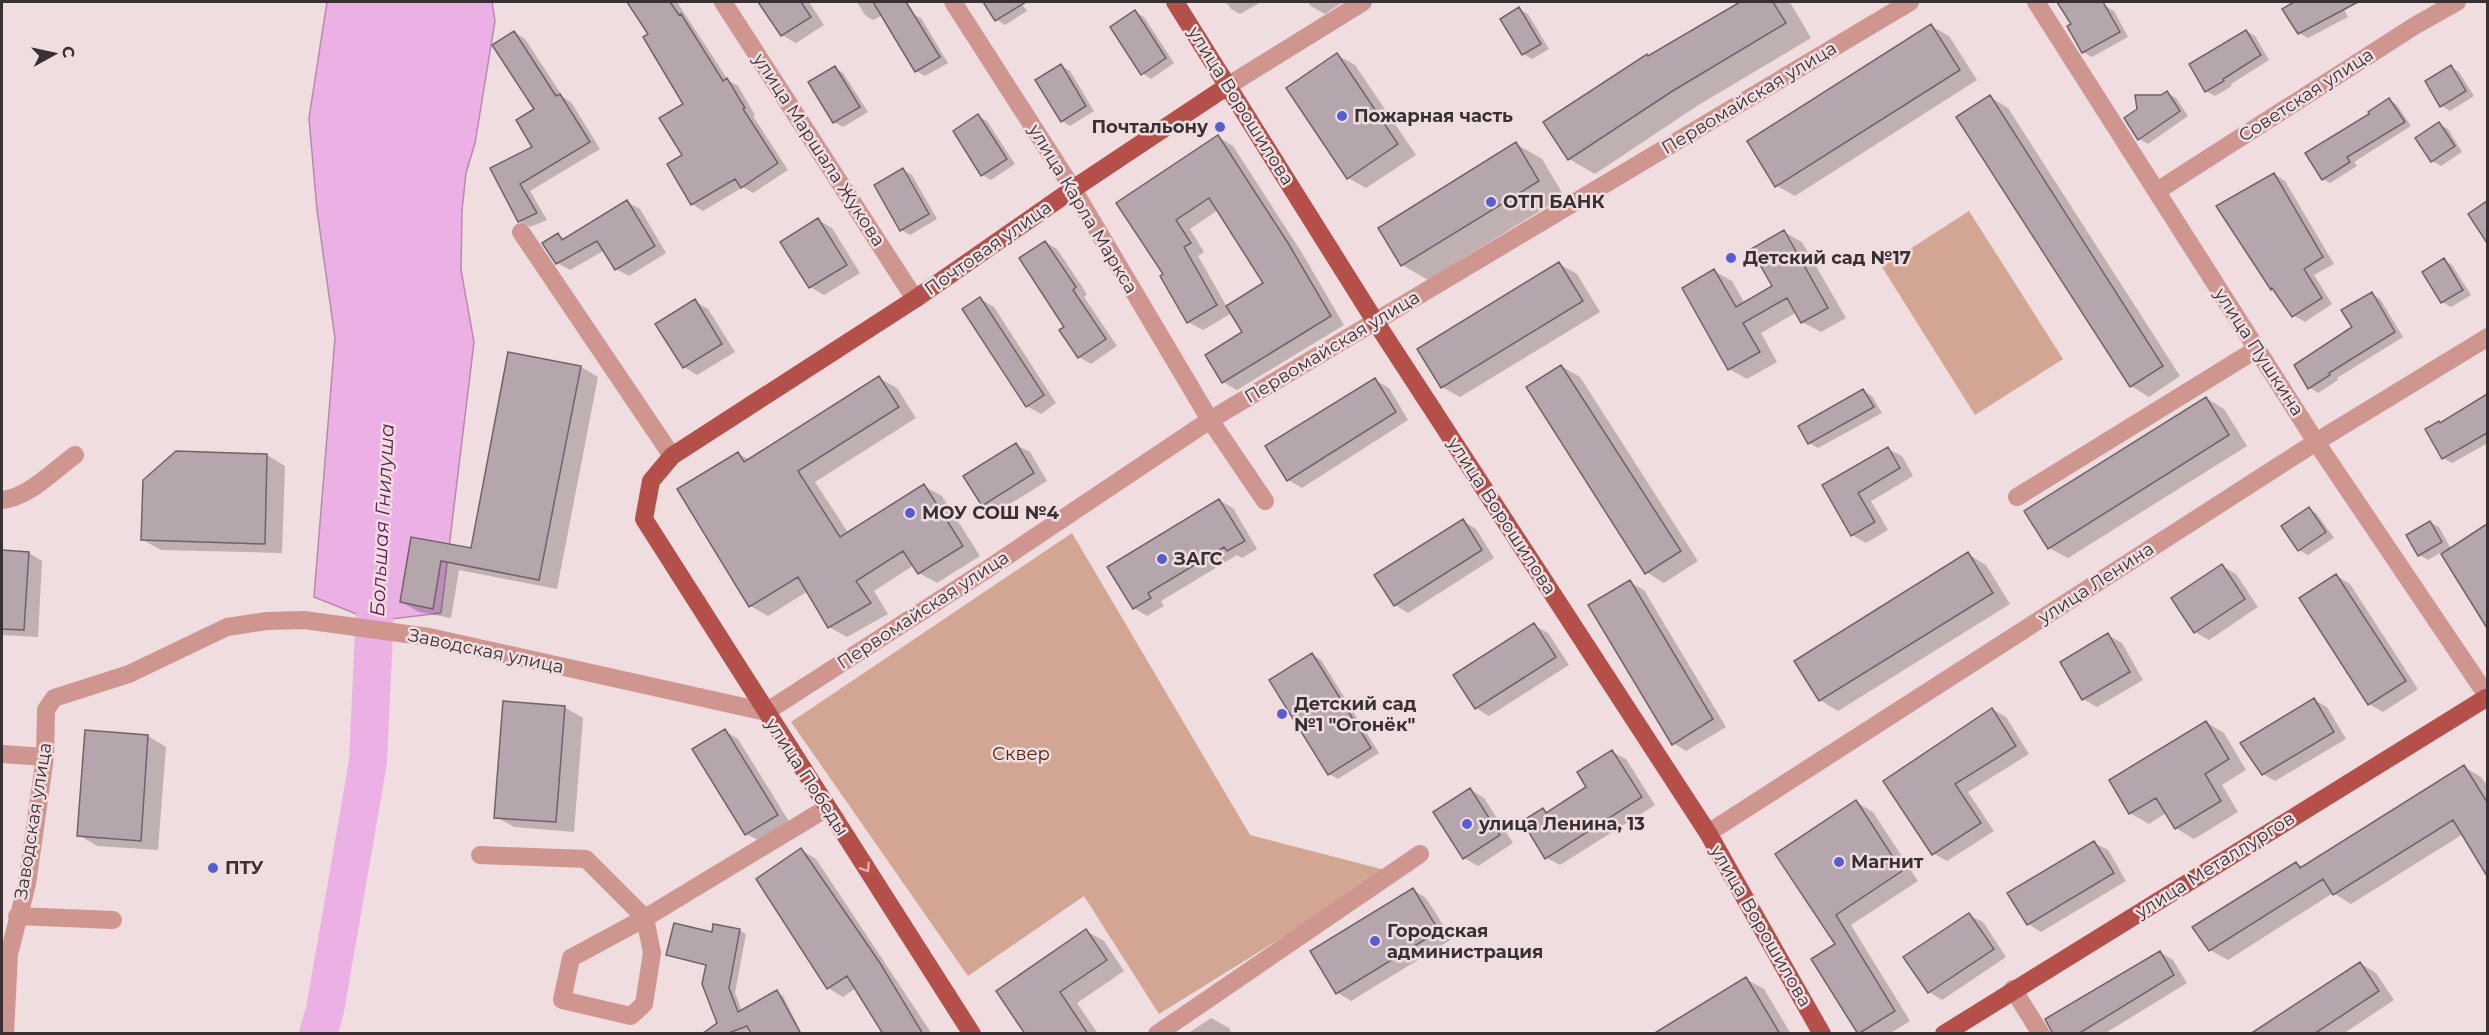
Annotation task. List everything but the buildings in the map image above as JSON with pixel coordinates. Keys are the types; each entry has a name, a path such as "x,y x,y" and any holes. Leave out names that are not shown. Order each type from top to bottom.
{"main road":[{"name":"улица Ворошилова","path":"1175,2 1375,321 1708,833 1822,1034"},
{"name":"Почтовая улица","path":"644,519 651,481 672,456 915,299 1073,189 1229,85"},
{"name":"улица Победы","path":"644,519 972,1034"},
{"name":"улица Металлургов","path":"1944,1034 2013,989 2487,698"}],"street":[{"name":"улица Маршала Жукова","path":"723,2 915,299"},
{"name":"улица Карла Маркса","path":"953,2 1073,189 1210,420 1265,501"},
{"name":"Почтовая улица","path":"1229,85 1363,2"},
{"name":"Первомайская улица","path":"766,712 986,570 1210,420 1910,2"},
{"name":"улица Пушкина","path":"2036,2 2316,442 2487,698"},
{"name":"Советская улица","path":"2157,191 2406,31 2457,2"},
{"path":"521,232 672,456"},
{"name":"улица Ленина","path":"1708,833 2316,442 2487,337"},
{"path":"2017,497 2257,349"},
{"path":"2,500 12,499 30,489 75,454"},
{"name":"Заводская улица","path":"5,1034 9,954 27,884 45,757 46,710 54,698 129,674 226,627 267,621 304,620 429,637 766,712"},
{"path":"2,754 45,757"},
{"path":"480,855 586,859 645,918 652,953 645,1004 631,1016 562,1000 571,958 645,918 827,808"},
{"path":"1157,1034 1420,854"},
{"path":"17,916 113,920"},
{"path":"2013,989 2041,1034"}],"green space":[{"path":"1969,211 2063,359 1975,415 1882,267"},
{"name":"Сквер","path":"1072,533 1250,835 1389,871 1159,1014 1084,896 968,976 791,722"}],"water":[{"path":"327,2 492,2 495,21 475,143 466,173 462,210 461,270 474,342 441,613 374,621 314,597 335,338 317,210 309,118"}],"waterway":[{"name":"Большая Гнилуша","path":"318,1034 325,1010 368,762 376,587"}],"place":[{"name":"Пожарная часть","path":"1342,116"},
{"name":"Почтальону","path":"1220,127"},
{"name":"ОТП БАНК","path":"1491,202"},
{"name":"Детский сад №17","path":"1731,258"},
{"name":"МОУ СОШ №4","path":"910,513"},
{"name":"ЗАГС","path":"1162,559"},
{"name":"Детский сад №1 \"Огонёк\"","path":"1282,714"},
{"name":"улица Ленина, 13","path":"1467,824"},
{"name":"Магнит","path":"1839,862"},
{"name":"ПТУ","path":"213,868"},
{"name":"Городская администрация","path":"1375,941"}]}
